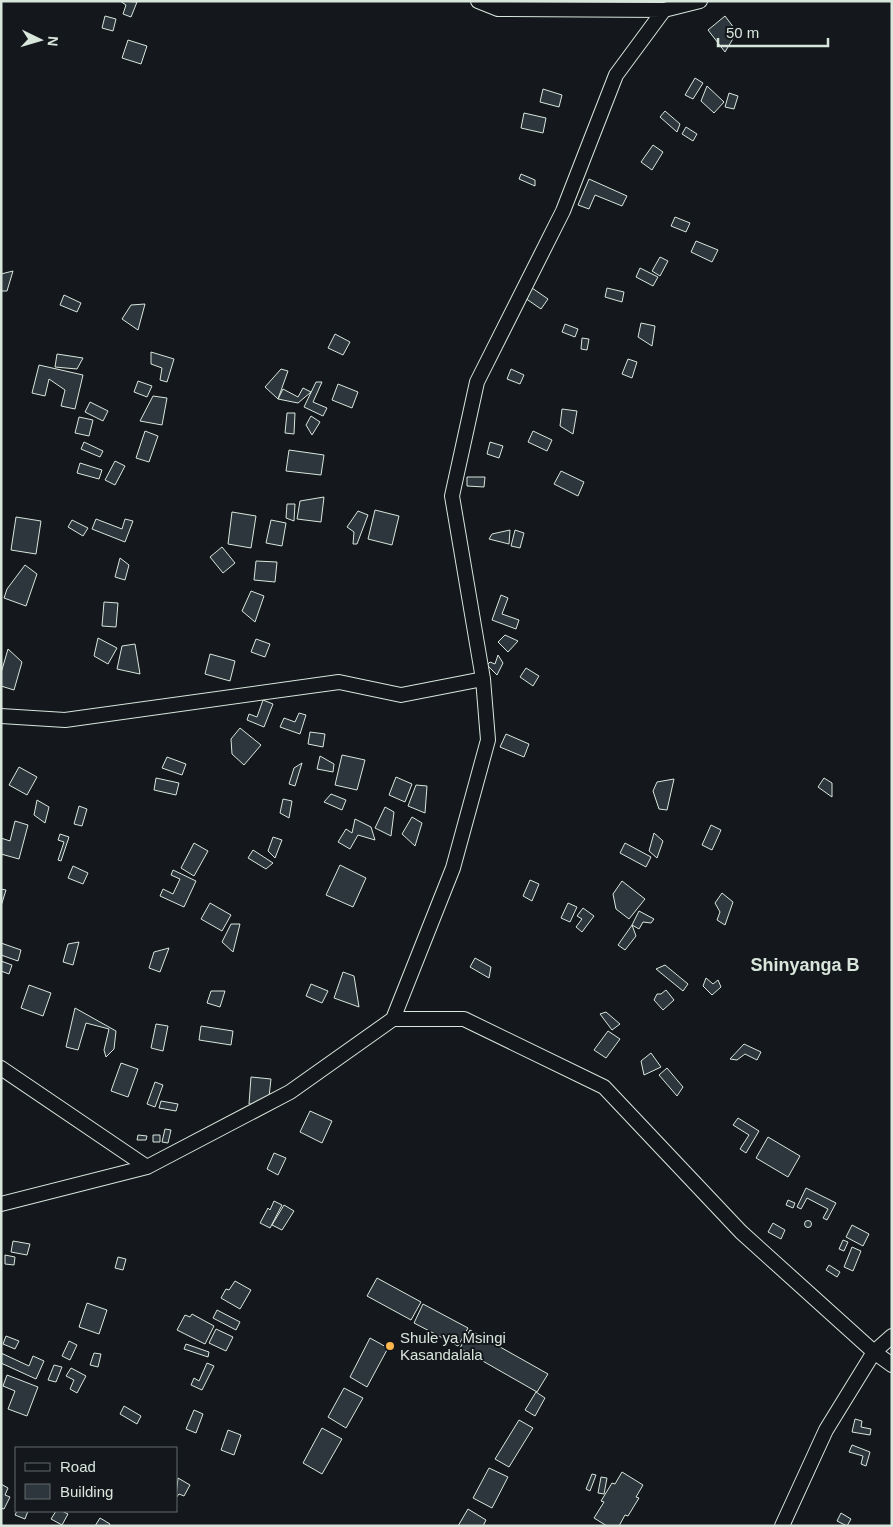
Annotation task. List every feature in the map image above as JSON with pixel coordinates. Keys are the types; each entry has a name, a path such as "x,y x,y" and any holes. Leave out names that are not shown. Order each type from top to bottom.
{"street":[{"path":"478,1 498,9 664,10 700,1"},
{"path":"1,1204 147,1167 290,1092 393,1019 453,868 488,740 482,679 452,496 477,382 563,211 616,75 664,10"},
{"path":"1,716 65,720 339,682 401,694 482,679"},
{"path":"393,1019 464,1019 604,1087 741,1232 874,1352 892,1364"},
{"path":"1,1068 147,1167"},
{"path":"782,1526 826,1430 874,1352 892,1336"}],"building":[{"path":"120,1 137,2 131,17 123,14 126,5"},
{"path":"105,16 116,19 113,31 102,28"},
{"path":"725,16 737,32 725,52 708,30"},
{"path":"128,40 147,46 141,64 122,58"},
{"path":"695,78 703,83 693,99 685,95"},
{"path":"707,86 724,102 714,113 701,101"},
{"path":"543,89 562,95 559,107 540,102"},
{"path":"729,93 738,96 734,109 725,107"},
{"path":"665,111 680,124 677,132 660,117"},
{"path":"524,113 546,118 543,133 521,128"},
{"path":"686,127 697,134 693,141 682,134"},
{"path":"653,145 663,152 652,170 641,162"},
{"path":"521,174 535,180 535,186 519,179"},
{"path":"589,179 627,196 622,206 595,195 589,209 578,205"},
{"path":"675,217 690,223 686,232 671,226"},
{"path":"696,241 718,250 712,262 691,252"},
{"path":"660,257 668,261 660,276 652,271"},
{"path":"640,268 658,277 653,286 636,277"},
{"path":"13,271 7,291 1,291 1,274"},
{"path":"532,288 548,299 541,309 525,298"},
{"path":"607,288 624,292 622,302 605,297"},
{"path":"64,295 81,303 77,312 60,305"},
{"path":"145,304 138,330 122,319 131,305"},
{"path":"641,323 655,326 652,346 638,337"},
{"path":"565,324 578,329 575,337 562,332"},
{"path":"335,334 350,342 343,355 328,348"},
{"path":"582,338 589,339 587,350 581,349"},
{"path":"151,352 174,359 167,382 160,380 162,368 151,364"},
{"path":"57,354 83,358 77,369 55,367"},
{"path":"628,359 637,362 632,378 622,374"},
{"path":"39,365 83,375 75,409 61,406 65,390 49,379 45,396 32,393"},
{"path":"281,369 288,371 278,399 265,387"},
{"path":"511,369 524,375 520,384 507,379"},
{"path":"138,381 152,386 147,397 134,392"},
{"path":"316,382 322,382 313,402 327,408 323,416 304,407"},
{"path":"338,384 358,392 352,408 332,400"},
{"path":"303,388 311,392 298,403 278,399 283,389 298,397"},
{"path":"153,396 167,398 162,425 140,421"},
{"path":"90,402 108,411 103,421 85,412"},
{"path":"562,409 577,411 573,434 560,426"},
{"path":"287,413 295,413 294,434 285,433"},
{"path":"311,416 320,422 312,435 306,425"},
{"path":"79,417 93,420 89,436 75,433"},
{"path":"145,431 158,436 149,462 136,458"},
{"path":"533,431 552,440 547,451 528,442"},
{"path":"84,442 103,451 100,457 81,449"},
{"path":"490,442 503,446 499,458 487,454"},
{"path":"289,450 324,455 321,475 286,471"},
{"path":"115,461 125,466 115,485 105,480"},
{"path":"80,463 102,470 99,479 77,473"},
{"path":"561,471 584,482 578,496 554,484"},
{"path":"467,477 485,477 484,487 467,486"},
{"path":"324,497 321,522 297,519 300,501"},
{"path":"287,504 295,504 294,521 286,518"},
{"path":"375,510 399,516 392,545 368,539"},
{"path":"358,511 368,515 357,544 353,544 354,532 347,527"},
{"path":"232,512 256,516 251,548 228,544"},
{"path":"16,517 41,521 36,554 11,550"},
{"path":"96,519 122,529 125,519 133,521 125,542 92,529"},
{"path":"72,520 88,528 83,536 68,527"},
{"path":"271,520 286,523 282,546 266,543"},
{"path":"510,530 509,544 489,539 492,534"},
{"path":"515,530 524,533 520,548 511,546"},
{"path":"222,547 235,563 223,573 210,557"},
{"path":"120,558 129,565 125,580 115,577"},
{"path":"256,561 277,562 275,582 254,580"},
{"path":"25,565 37,574 26,606 4,598 7,589"},
{"path":"251,591 264,596 255,622 242,611"},
{"path":"501,595 508,598 502,614 519,620 516,629 492,620"},
{"path":"104,602 118,603 116,627 102,626"},
{"path":"505,635 518,641 508,652 498,642"},
{"path":"98,638 117,648 108,664 94,656"},
{"path":"256,639 270,644 265,657 251,652"},
{"path":"135,644 140,674 117,669 122,646"},
{"path":"8,649 22,662 14,690 1,686 1,673"},
{"path":"210,654 235,661 230,681 205,674"},
{"path":"498,655 503,663 497,675 487,665 490,662 495,664"},
{"path":"526,668 539,676 533,686 520,677"},
{"path":"263,700 273,704 264,727 247,720 249,714 257,717"},
{"path":"299,713 306,715 300,734 280,727 284,718 295,722"},
{"path":"240,728 261,745 244,765 232,754 231,739"},
{"path":"310,732 325,734 323,747 308,744"},
{"path":"506,734 529,744 524,757 500,747"},
{"path":"342,755 365,760 357,790 335,785"},
{"path":"320,756 334,764 333,772 317,769"},
{"path":"167,757 186,764 182,775 162,768"},
{"path":"302,763 295,786 289,784 294,768"},
{"path":"19,767 37,777 27,795 9,785"},
{"path":"396,777 412,784 405,802 389,795"},
{"path":"156,778 179,783 176,795 154,790"},
{"path":"824,778 832,783 832,797 818,787"},
{"path":"674,779 667,810 659,809 653,791 657,782"},
{"path":"416,785 427,786 425,813 408,806"},
{"path":"331,794 346,800 342,810 324,802"},
{"path":"283,799 292,801 289,818 280,813"},
{"path":"37,800 49,807 45,823 34,815"},
{"path":"79,806 87,809 82,826 74,824"},
{"path":"385,807 394,812 391,836 375,828"},
{"path":"412,817 422,823 415,846 402,834"},
{"path":"355,819 371,827 375,840 358,835 350,849 338,842 346,829 352,833"},
{"path":"15,821 28,825 19,859 1,854 1,838 10,841"},
{"path":"711,825 721,830 712,850 702,845"},
{"path":"654,833 663,841 657,858 649,851"},
{"path":"60,834 69,837 61,861 58,860 64,842 58,840"},
{"path":"273,837 282,840 275,858 268,851"},
{"path":"194,843 208,851 194,876 181,868"},
{"path":"625,843 651,857 646,867 620,853"},
{"path":"253,850 273,863 266,869 248,858"},
{"path":"340,865 366,878 353,907 326,895"},
{"path":"73,866 88,873 83,884 68,878"},
{"path":"173,870 196,881 184,907 160,896 163,889 173,894 180,879 171,875"},
{"path":"530,880 539,884 532,901 523,896"},
{"path":"622,881 645,899 629,919 616,909 613,894"},
{"path":"1,889 6,890 1,906"},
{"path":"722,893 733,902 725,925 717,920 720,912 715,903"},
{"path":"210,903 231,915 222,931 201,919"},
{"path":"568,903 577,907 570,922 561,918"},
{"path":"583,908 594,916 582,932 576,927 582,919 577,916"},
{"path":"639,911 654,919 651,923 643,922 639,929 632,925"},
{"path":"231,924 240,924 233,952 222,942"},
{"path":"632,925 636,936 625,950 618,945"},
{"path":"79,942 73,965 63,962 68,944"},
{"path":"1,943 21,950 18,961 1,955"},
{"path":"169,948 160,972 149,968 154,952"},
{"path":"475,958 491,967 489,978 470,967"},
{"path":"1,961 12,965 9,974 1,971"},
{"path":"665,965 688,984 683,991 656,969"},
{"path":"343,972 354,976 359,1007 334,998"},
{"path":"706,978 713,984 718,980 721,987 712,995 703,986"},
{"path":"311,984 328,991 322,1003 306,996"},
{"path":"29,985 51,993 43,1016 21,1008"},
{"path":"666,990 674,1000 663,1010 654,1000 657,994 661,994"},
{"path":"211,991 225,991 220,1007 207,1003"},
{"path":"75,1008 116,1031 114,1049 106,1057 104,1050 109,1029 86,1023 78,1050 66,1047"},
{"path":"606,1012 620,1024 612,1030 600,1014"},
{"path":"156,1024 168,1026 163,1051 151,1048"},
{"path":"201,1026 233,1031 231,1045 199,1040"},
{"path":"608,1031 620,1039 606,1058 594,1050"},
{"path":"744,1044 761,1052 757,1060 745,1054 737,1060 730,1059"},
{"path":"651,1053 661,1067 644,1075 641,1061"},
{"path":"121,1063 138,1069 128,1097 111,1091"},
{"path":"667,1068 683,1087 677,1096 659,1075"},
{"path":"251,1077 271,1079 268,1106 249,1104"},
{"path":"155,1082 163,1085 155,1107 147,1104"},
{"path":"161,1101 178,1104 176,1111 159,1108"},
{"path":"310,1111 332,1121 322,1143 300,1132"},
{"path":"738,1118 759,1131 746,1153 740,1149 749,1135 733,1125"},
{"path":"165,1129 171,1130 168,1143 162,1142"},
{"path":"138,1135 147,1136 146,1140 137,1140"},
{"path":"153,1135 160,1135 160,1142 153,1142"},
{"path":"768,1137 800,1156 788,1177 756,1158"},
{"path":"274,1153 286,1158 278,1175 267,1169"},
{"path":"806,1188 836,1203 827,1220 823,1218 828,1209 807,1198 801,1209 797,1207"},
{"path":"788,1200 795,1203 793,1208 786,1205"},
{"path":"274,1201 282,1205 270,1228 260,1223"},
{"path":"284,1205 294,1211 282,1230 272,1225"},
{"path":"808,1220 812,1224 808,1228 804,1224"},
{"path":"773,1223 785,1230 781,1239 768,1232"},
{"path":"852,1225 869,1234 863,1246 846,1237"},
{"path":"843,1240 848,1242 844,1251 839,1249"},
{"path":"13,1241 30,1244 27,1255 11,1252"},
{"path":"852,1247 861,1251 853,1271 844,1267"},
{"path":"5,1255 15,1257 14,1265 5,1264"},
{"path":"118,1257 126,1259 123,1270 115,1268"},
{"path":"829,1265 840,1272 837,1277 826,1270"},
{"path":"377,1278 421,1302 411,1320 367,1296"},
{"path":"235,1281 251,1290 240,1309 221,1298 226,1289 229,1290"},
{"path":"87,1303 107,1310 99,1334 79,1327"},
{"path":"423,1304 468,1328 458,1346 414,1323"},
{"path":"217,1310 240,1322 236,1330 213,1318"},
{"path":"192,1314 214,1326 205,1344 177,1330 185,1315 190,1317"},
{"path":"216,1329 233,1337 226,1351 209,1343"},
{"path":"470,1330 548,1374 537,1392 460,1348"},
{"path":"6,1336 19,1341 15,1349 3,1344"},
{"path":"370,1338 388,1348 367,1387 350,1377"},
{"path":"69,1341 77,1345 70,1360 62,1356"},
{"path":"186,1344 209,1352 208,1357 184,1349"},
{"path":"1,1353 29,1366 33,1356 44,1361 36,1379 1,1363"},
{"path":"94,1353 101,1354 98,1367 90,1365"},
{"path":"207,1363 214,1366 202,1390 191,1385 194,1378 199,1381"},
{"path":"54,1365 62,1367 56,1382 48,1380"},
{"path":"71,1368 86,1376 77,1393 70,1389 74,1380 66,1376"},
{"path":"7,1375 38,1387 27,1416 8,1409 15,1391 3,1386"},
{"path":"344,1388 363,1398 346,1428 328,1417"},
{"path":"536,1392 545,1398 535,1416 525,1410"},
{"path":"124,1406 141,1416 137,1424 120,1414"},
{"path":"194,1410 203,1414 196,1433 186,1429"},
{"path":"855,1419 862,1421 861,1427 871,1429 870,1435 852,1432"},
{"path":"519,1420 533,1428 509,1467 495,1459"},
{"path":"322,1428 342,1439 322,1474 303,1463"},
{"path":"228,1430 241,1435 234,1455 221,1450"},
{"path":"852,1445 870,1452 866,1466 861,1464 863,1456 849,1452"},
{"path":"489,1468 508,1477 492,1508 473,1498"},
{"path":"622,1472 643,1485 636,1497 639,1498 628,1516 625,1515 619,1526 607,1526 594,1518 604,1502 601,1501 612,1483 615,1484"},
{"path":"592,1474 596,1475 590,1491 586,1489"},
{"path":"601,1477 607,1478 604,1494 598,1493"},
{"path":"178,1478 190,1485 184,1496 178,1495"},
{"path":"1,1484 8,1488 5,1495 10,1497 4,1509 1,1508"},
{"path":"468,1509 486,1520 483,1526 458,1526"},
{"path":"16,1512 28,1512 25,1519 15,1515"},
{"path":"55,1512 68,1514 62,1525 51,1519"},
{"path":"841,1513 851,1519 847,1526 837,1521"},
{"path":"100,1518 110,1524 109,1526 95,1526"}],"place":[{"name":"Shule ya Msingi Kasandalala","path":"390,1346"}],"district":[{"name":"Shinyanga B","path":"805,965"}]}
